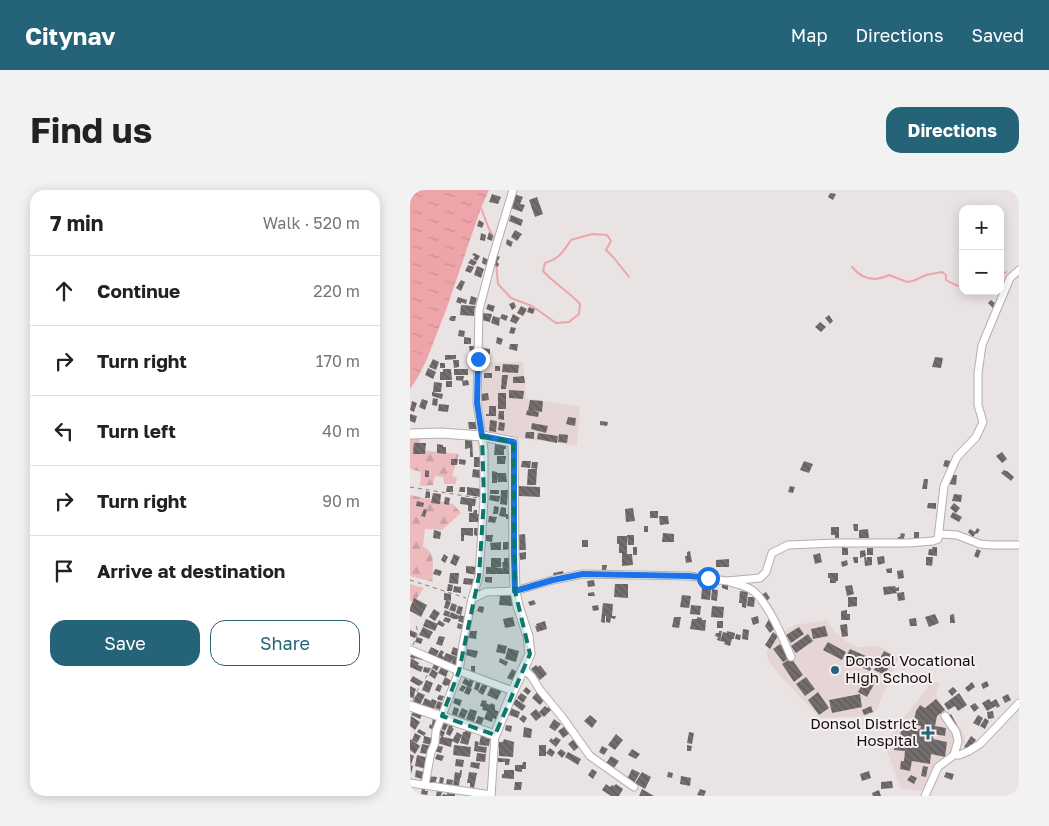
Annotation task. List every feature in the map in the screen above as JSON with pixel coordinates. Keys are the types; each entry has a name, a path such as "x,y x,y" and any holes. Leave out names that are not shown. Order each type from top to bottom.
{"main road":[{"path":"410,434 441,433 482,436 514,442 515,591 530,654 494,735 410,706"}],"street":[{"path":"425,785 436,731 459,671 478,576 484,499 484,450 477,403 479,310 493,256 514,190"},
{"path":"727,581 760,578 766,572 772,553 788,545 909,543 938,539 944,486 957,457 976,437 983,422 978,405 978,372 982,344 1010,278 1019,270"},
{"path":"940,534 957,535 980,544 1019,545"},
{"path":"472,599 486,592 515,591 583,574 689,576 727,581 751,589 764,604 777,626 791,657"},
{"path":"411,650 459,671 513,691"},
{"path":"525,666 540,690 590,756 634,787"},
{"path":"925,796 938,767 954,755 964,753 980,744 1019,703"},
{"path":"945,716 956,732 958,742 954,755"},
{"path":"410,783 491,796 494,735"}],"path":[{"path":"410,487 484,499"},
{"path":"410,580 472,599"},
{"path":"411,650 418,633 416,624"},
{"path":"410,706 428,676 434,660"}],"highlighted area":[{"path":"482,436 513,442 515,591 530,654 495,735 442,716 459,671 479,576 484,499"}],"shaded area":[{"path":"523,362 526,398 580,407 577,446 483,433 480,363"},
{"name":"Donsol Vocational High School","path":"827,620 834,631 857,647 879,646 899,657 876,711 867,716 820,718 769,662 766,652 784,631 795,625"},
{"name":"Donsol District Hospital","path":"932,681 939,683 936,696 961,729 965,737 965,744 934,766 922,791 901,789 886,749 888,739"}],"green space":[{"path":"410,438 420,439 419,450 459,454 452,476 457,478 455,484 444,484 443,477 435,476 433,485 420,486 421,472 410,469"},
{"path":"410,495 453,504 461,513 442,530 425,529 423,546 431,553 433,582 410,576"},
{"path":"410,584 424,588 415,601 410,601"}],"water":[{"path":"410,190 489,190 427,359 410,389"}],"building":[{"path":"830,193 836,194 833,200 828,197"},
{"path":"492,194 501,197 498,204 489,202"},
{"path":"514,194 523,197 520,204 525,205 522,212 511,208"},
{"path":"537,197 543,214 535,217 529,200"},
{"path":"511,215 523,220 521,226 509,221"},
{"path":"479,220 484,223 482,228 477,226"},
{"path":"515,230 522,234 517,241 511,237"},
{"path":"489,232 493,236 492,241 487,239"},
{"path":"481,233 486,235 485,241 480,240"},
{"path":"507,239 513,242 511,247 506,244"},
{"path":"474,253 480,256 477,261 473,259 475,256 472,255"},
{"path":"495,255 500,257 497,262 499,264 498,267 492,264"},
{"path":"483,257 490,261 488,266 482,263"},
{"path":"471,259 477,262 474,266 468,263"},
{"path":"468,265 474,267 471,273 465,271"},
{"path":"477,266 484,269 481,278 474,275"},
{"path":"461,280 465,282 461,291 456,288"},
{"path":"471,296 477,298 475,305 469,304"},
{"path":"458,297 467,300 466,304 456,302"},
{"path":"991,300 996,304 993,308 988,303"},
{"path":"514,302 516,307 512,310 509,304"},
{"path":"488,304 495,306 493,312 486,309"},
{"path":"461,305 475,306 474,316 460,315"},
{"path":"521,306 527,309 523,316 517,313"},
{"path":"529,307 535,309 533,314 527,312"},
{"path":"483,313 492,314 490,322 481,320"},
{"path":"502,314 508,316 506,321 500,318"},
{"path":"513,314 520,318 516,324 510,321"},
{"path":"829,315 833,321 830,324 825,318"},
{"path":"451,316 456,316 455,321 449,319"},
{"path":"493,316 500,318 499,326 491,323"},
{"path":"820,322 826,327 821,332 815,327"},
{"path":"511,327 516,328 514,334 509,333"},
{"path":"459,330 465,331 464,337 458,336"},
{"path":"464,337 471,338 471,344 464,344"},
{"path":"497,337 503,339 501,345 496,343"},
{"path":"510,344 518,344 517,351 509,349"},
{"path":"469,346 476,346 477,355 473,355 473,352 470,352"},
{"path":"482,348 490,349 490,354 482,354"},
{"path":"445,355 456,355 456,359 445,360"},
{"path":"476,355 477,363 468,363 467,356"},
{"path":"935,357 943,358 941,368 932,367"},
{"path":"433,359 439,362 436,370 429,367"},
{"path":"453,360 459,360 459,367 454,368"},
{"path":"440,363 445,363 445,368 440,368"},
{"path":"503,364 519,365 518,373 502,372"},
{"path":"495,366 500,366 500,371 495,371"},
{"path":"428,368 436,372 433,379 425,375"},
{"path":"443,369 451,369 452,380 440,380 440,372 443,372"},
{"path":"454,369 468,369 468,375 454,375"},
{"path":"484,373 492,373 492,378 484,378"},
{"path":"502,375 508,375 506,389 501,389"},
{"path":"456,376 464,376 463,381 456,380"},
{"path":"524,376 525,383 513,383 513,377"},
{"path":"468,380 469,385 463,386 462,381"},
{"path":"446,381 452,381 452,387 446,387"},
{"path":"434,382 442,383 441,392 433,392"},
{"path":"509,390 524,391 523,399 509,398"},
{"path":"432,392 443,394 442,399 432,396"},
{"path":"488,393 489,400 482,401 481,394"},
{"path":"498,393 506,393 506,409 498,409"},
{"path":"433,398 438,399 437,406 432,405"},
{"path":"422,399 428,401 425,410 419,407"},
{"path":"530,400 543,401 542,412 531,410 539,412 538,417 526,415"},
{"path":"412,401 417,403 414,412 410,410"},
{"path":"439,404 449,405 448,412 438,411"},
{"path":"489,406 496,406 496,416 486,416 486,414 489,414"},
{"path":"499,411 504,411 504,420 498,419"},
{"path":"410,414 417,416 415,423 410,421"},
{"path":"568,417 576,418 575,426 566,424"},
{"path":"490,420 497,421 496,432 489,431"},
{"path":"600,421 608,422 607,426 600,425"},
{"path":"468,422 478,422 478,429 469,429"},
{"path":"499,422 505,423 504,431 498,430"},
{"path":"532,423 548,426 546,433 531,429"},
{"path":"526,432 534,432 534,439 525,438"},
{"path":"538,433 558,436 557,443 537,439"},
{"path":"559,434 568,435 567,443 558,442"},
{"path":"472,439 473,457 470,457 470,448 465,449 465,440"},
{"path":"414,443 426,443 425,454 413,454"},
{"path":"437,444 446,447 446,454 437,453"},
{"path":"495,444 506,444 504,455 494,455"},
{"path":"1002,452 1007,459 1002,463 996,456"},
{"path":"497,456 506,456 505,464 497,464"},
{"path":"474,457 483,457 483,467 474,467"},
{"path":"451,459 458,459 457,465 451,465"},
{"path":"459,459 466,460 465,465 459,464"},
{"path":"945,460 951,461 949,468 943,466"},
{"path":"522,461 531,461 530,468 521,467"},
{"path":"804,461 813,464 809,473 800,470"},
{"path":"532,462 538,462 537,469 531,468"},
{"path":"473,469 480,470 480,478 472,477"},
{"path":"528,469 537,469 536,485 527,485"},
{"path":"425,470 429,471 429,477 425,477"},
{"path":"1004,470 1014,477 1011,481 1001,473"},
{"path":"492,471 506,473 507,482 498,482 498,477 497,483 492,483"},
{"path":"950,475 957,475 956,485 949,484"},
{"path":"924,479 928,479 927,489 922,489"},
{"path":"447,486 453,486 453,492 446,492"},
{"path":"519,486 540,487 540,497 519,496"},
{"path":"790,486 795,487 793,493 788,492"},
{"path":"460,487 465,487 465,492 459,492"},
{"path":"467,487 482,489 481,497 467,495"},
{"path":"490,490 499,490 499,494 490,494"},
{"path":"501,490 508,490 507,505 500,504"},
{"path":"426,491 430,492 430,498 425,498"},
{"path":"433,493 441,494 440,504 431,503"},
{"path":"954,494 962,495 961,502 952,501"},
{"path":"490,495 500,496 499,502 489,500"},
{"path":"445,497 450,498 449,505 444,504"},
{"path":"461,497 476,499 475,506 472,506 472,512 468,511 468,505 460,504"},
{"path":"417,501 424,503 423,507 416,506"},
{"path":"928,503 936,503 936,509 927,508"},
{"path":"954,503 960,508 956,513 950,508"},
{"path":"494,506 499,507 498,514 493,514"},
{"path":"501,507 506,508 506,514 511,514 511,519 499,516"},
{"path":"633,508 635,521 626,522 625,509"},
{"path":"424,509 427,510 425,517 421,516"},
{"path":"474,510 477,510 477,514 481,514 481,522 469,522 469,513 473,513"},
{"path":"650,511 658,511 658,518 650,518"},
{"path":"953,512 962,517 959,522 950,517"},
{"path":"489,516 497,517 495,523 488,522"},
{"path":"659,516 668,516 669,524 660,525"},
{"path":"853,524 858,524 858,531 854,531"},
{"path":"644,526 648,526 648,532 644,532"},
{"path":"831,527 839,527 839,538 831,535"},
{"path":"461,528 473,528 473,536 464,535 464,541 461,541"},
{"path":"474,528 480,528 480,537 474,535"},
{"path":"977,528 980,530 973,537 968,532 970,529 975,532"},
{"path":"868,529 869,538 859,538 859,530"},
{"path":"434,530 441,532 440,539 433,538"},
{"path":"914,532 919,532 919,539 914,539"},
{"path":"663,533 674,534 674,542 662,542"},
{"path":"901,533 905,534 903,542 897,541"},
{"path":"525,534 526,550 518,550 517,535"},
{"path":"486,535 493,535 492,542 486,541"},
{"path":"627,535 634,535 634,545 628,545"},
{"path":"617,536 627,536 627,554 632,554 633,565 622,566 622,553 619,553"},
{"path":"582,540 588,540 588,547 582,547"},
{"path":"501,542 501,550 491,550 490,543"},
{"path":"503,542 509,542 510,549 503,550"},
{"path":"633,547 637,547 637,555 633,555"},
{"path":"842,547 848,548 848,555 842,555"},
{"path":"932,547 937,547 937,556 928,555 929,549 933,549"},
{"path":"867,548 873,548 873,555 867,555"},
{"path":"977,549 981,551 978,558 974,556"},
{"path":"865,550 866,556 860,558 860,551"},
{"path":"690,551 692,562 686,563 685,556"},
{"path":"526,552 526,559 520,560 519,553"},
{"path":"820,553 822,562 815,564 813,555"},
{"path":"444,554 448,557 445,563 441,560"},
{"path":"454,554 460,557 456,566 450,563"},
{"path":"884,556 885,563 878,565 877,557"},
{"path":"853,557 858,557 858,563 854,563"},
{"path":"864,557 866,557 867,561 867,557 872,557 872,565 865,566"},
{"path":"926,557 933,557 932,566 926,565"},
{"path":"491,558 501,558 501,567 494,567 502,568 503,570 502,562 504,562 504,558 509,558 509,574 486,574 486,567 491,567"},
{"path":"729,559 729,567 716,567 716,560"},
{"path":"847,560 848,565 842,567 841,562"},
{"path":"602,565 607,565 606,571 602,571"},
{"path":"466,566 478,567 477,575 466,573"},
{"path":"892,568 892,573 887,573 886,569"},
{"path":"435,569 442,571 440,576 433,574"},
{"path":"903,570 904,578 898,579 897,571"},
{"path":"563,571 564,576 555,578 553,573"},
{"path":"450,573 459,573 458,584 449,583"},
{"path":"828,573 838,573 838,581 836,583 830,583"},
{"path":"485,577 492,577 492,583 485,582"},
{"path":"464,578 474,579 473,585 463,584"},
{"path":"594,580 595,586 588,587 587,581"},
{"path":"448,584 453,585 452,591 447,591"},
{"path":"615,584 628,584 628,598 614,597"},
{"path":"722,584 728,585 728,590 722,588"},
{"path":"852,585 854,594 847,596 845,586"},
{"path":"454,586 461,587 461,593 453,592"},
{"path":"895,586 896,588 899,587 899,591 896,591 897,593 884,595 883,587"},
{"path":"702,588 711,589 710,600 701,599"},
{"path":"712,589 718,590 717,601 711,600"},
{"path":"740,591 748,592 746,608 742,607 742,603 739,603"},
{"path":"594,592 595,596 588,596 588,593"},
{"path":"766,592 770,598 765,602 761,595"},
{"path":"904,592 905,600 898,601 897,593"},
{"path":"444,593 451,594 451,601 444,600"},
{"path":"500,595 514,596 513,606 499,605"},
{"path":"682,595 691,596 689,608 680,607"},
{"path":"748,597 755,597 754,607 747,606"},
{"path":"848,597 857,597 857,606 848,607"},
{"path":"414,598 427,605 421,617 410,611"},
{"path":"446,600 451,602 448,609 444,608"},
{"path":"534,600 536,604 530,606 528,602"},
{"path":"452,603 457,605 455,612 449,610"},
{"path":"603,603 613,604 612,616 616,616 615,619 611,618 610,623 606,622 606,616 605,623 601,622"},
{"path":"598,605 599,610 593,611 592,606"},
{"path":"691,605 701,606 700,615 690,614"},
{"path":"458,606 463,607 461,615 456,613"},
{"path":"479,606 484,607 483,613 477,611"},
{"path":"712,606 724,607 723,618 711,617"},
{"path":"434,609 440,613 435,621 429,617"},
{"path":"445,610 450,612 449,617 443,615"},
{"path":"847,610 847,614 850,614 850,620 841,620 841,611"},
{"path":"451,612 466,617 463,623 458,621 459,619 449,617"},
{"path":"935,614 939,623 929,627 925,617"},
{"path":"954,614 955,623 950,623 950,615"},
{"path":"758,616 759,623 753,625 751,618"},
{"path":"445,617 451,619 449,623 443,621"},
{"path":"513,617 515,626 505,628 503,619"},
{"path":"674,617 681,617 679,628 672,627"},
{"path":"697,617 706,620 705,631 690,629 692,619 697,619"},
{"path":"916,618 917,626 910,626 909,619"},
{"path":"426,619 438,624 435,631 423,626"},
{"path":"769,619 774,629 770,633 765,626"},
{"path":"439,620 445,624 443,627 437,624"},
{"path":"545,621 547,629 537,632 536,624"},
{"path":"717,621 723,621 723,628 717,628"},
{"path":"458,623 466,626 464,630 457,628"},
{"path":"847,624 848,636 842,637 840,625"},
{"path":"825,626 828,636 813,639 811,629"},
{"path":"423,627 433,632 429,639 419,635"},
{"path":"799,627 804,634 791,643 786,635"},
{"path":"743,629 749,630 748,640 742,639"},
{"path":"410,630 417,633 415,638 410,636"},
{"path":"469,631 477,631 476,639 469,638"},
{"path":"719,631 722,631 720,641 715,636"},
{"path":"727,631 735,633 730,646 720,641 723,632 727,633"},
{"path":"773,632 778,636 770,649 765,645"},
{"path":"736,634 741,635 740,640 735,639"},
{"path":"808,634 813,641 796,653 791,646"},
{"path":"439,636 445,637 442,646 436,644"},
{"path":"417,637 423,639 421,644 415,642"},
{"path":"828,642 846,652 842,660 823,650"},
{"path":"498,644 507,646 505,654 496,652"},
{"path":"780,644 790,658 783,662 773,649"},
{"path":"431,647 439,651 435,659 427,655"},
{"path":"453,647 461,650 459,657 451,654"},
{"path":"508,648 519,651 516,662 505,659"},
{"path":"467,649 478,651 476,658 466,655"},
{"path":"850,649 875,660 870,671 845,659"},
{"path":"441,650 444,652 442,656 444,657 441,661 436,658"},
{"path":"884,651 894,656 885,675 874,670"},
{"path":"413,652 417,654 415,659 410,657"},
{"path":"446,653 460,658 458,668 451,666 453,658 450,665 442,661"},
{"path":"418,654 423,657 422,660 415,658"},
{"path":"411,658 423,667 421,672 410,667"},
{"path":"500,658 508,662 506,666 499,662"},
{"path":"791,658 803,675 794,682 782,664"},
{"path":"435,662 440,664 437,671 432,668"},
{"path":"536,665 538,667 540,665 547,674 540,680 531,669"},
{"path":"442,666 449,669 446,677 438,673"},
{"path":"471,666 475,666 475,673 471,673"},
{"path":"424,667 430,668 429,673 423,672"},
{"path":"432,669 438,673 435,679 429,675"},
{"path":"512,669 519,673 515,681 507,678"},
{"path":"868,674 877,679 867,697 858,692"},
{"path":"413,676 423,682 419,686 410,681"},
{"path":"445,677 452,681 450,686 442,684"},
{"path":"806,677 815,689 805,696 796,684"},
{"path":"465,678 469,681 470,678 474,680 471,688 462,683"},
{"path":"426,680 433,683 429,693 422,690"},
{"path":"477,680 481,682 478,691 474,689"},
{"path":"987,681 989,686 983,689 981,684"},
{"path":"972,682 975,687 968,692 965,688"},
{"path":"483,683 488,685 483,695 478,692"},
{"path":"438,684 442,686 440,692 435,690"},
{"path":"462,685 466,687 463,692 459,690"},
{"path":"492,685 502,690 497,700 487,695"},
{"path":"410,686 416,689 413,698 410,697"},
{"path":"467,686 472,689 469,695 464,693"},
{"path":"526,687 531,691 528,695 523,691"},
{"path":"953,687 957,691 952,696 948,691"},
{"path":"538,691 546,698 540,705 532,698"},
{"path":"418,692 425,695 420,705 413,701"},
{"path":"818,692 829,708 819,715 808,700"},
{"path":"521,693 527,697 523,703 517,698"},
{"path":"959,693 967,705 958,711 955,706 948,710 944,704"},
{"path":"860,694 862,707 832,713 829,700"},
{"path":"1008,694 1011,700 1005,703 1002,697"},
{"path":"439,695 444,696 442,701 437,699"},
{"path":"425,698 437,701 434,709 422,705"},
{"path":"455,698 462,700 460,706 453,703"},
{"path":"516,699 526,706 522,711 513,704"},
{"path":"936,699 945,710 937,716 935,726 946,728 945,736 934,734 933,739 947,742 945,757 931,754 930,764 912,761 910,771 900,769 901,761 904,761 905,751 894,750 896,741 899,741 902,726 920,729 921,726 913,724 916,711 920,705 925,708"},
{"path":"989,699 991,702 996,699 1000,706 987,711 982,703"},
{"path":"482,700 487,701 486,703 490,705 491,703 495,705 495,710 500,712 497,720 493,718 492,722 484,719 487,711 482,710 483,707 480,706"},
{"path":"438,701 445,704 443,711 435,708"},
{"path":"975,703 979,708 974,712 970,706"},
{"path":"545,706 552,709 544,717 539,712"},
{"path":"871,706 873,712 864,715 862,710"},
{"path":"454,707 459,709 457,716 452,714"},
{"path":"462,708 468,711 464,719 458,716"},
{"path":"511,708 520,712 518,718 509,715"},
{"path":"415,709 423,713 420,719 411,715"},
{"path":"470,709 477,711 474,722 466,719"},
{"path":"536,709 542,716 536,721 530,714"},
{"path":"993,711 994,718 988,719 987,712"},
{"path":"951,714 957,725 955,726 948,716"},
{"path":"523,715 527,718 524,723 519,719"},
{"path":"590,715 597,721 592,728 584,721"},
{"path":"978,715 983,718 979,726 973,723"},
{"path":"411,716 420,722 415,730 410,726"},
{"path":"478,716 484,718 481,726 475,724"},
{"path":"433,717 440,720 435,730 429,728 430,724 432,725"},
{"path":"985,718 989,721 985,729 980,726"},
{"path":"554,719 561,724 555,731 549,727"},
{"path":"442,720 449,723 445,731 438,727"},
{"path":"449,725 453,726 452,728 454,729 450,736 446,734"},
{"path":"506,725 512,726 511,732 505,730"},
{"path":"565,726 570,733 563,738 558,731"},
{"path":"524,727 532,729 531,738 523,737"},
{"path":"419,729 426,733 424,736 417,732"},
{"path":"439,729 445,732 443,737 453,739 457,732 462,735 458,744 452,741 451,747 437,743 438,738 440,739 441,736 437,734"},
{"path":"466,729 472,731 468,745 460,743 463,732"},
{"path":"689,732 694,733 692,744 687,743"},
{"path":"415,733 421,736 417,743 412,740"},
{"path":"616,734 623,740 615,750 608,745"},
{"path":"481,735 490,739 489,746 479,745"},
{"path":"424,736 432,738 431,745 423,743"},
{"path":"971,736 976,740 969,750 964,747"},
{"path":"556,737 561,740 556,747 549,741 551,738 553,740"},
{"path":"410,739 420,746 415,754 410,750"},
{"path":"504,739 514,742 513,757 499,756 498,742 503,742"},
{"path":"574,739 580,746 574,751 568,744"},
{"path":"475,741 479,742 478,746 487,747 486,753 474,751"},
{"path":"422,744 431,746 429,754 420,753"},
{"path":"436,745 443,747 441,753 434,751"},
{"path":"454,745 471,747 470,757 453,755"},
{"path":"539,745 546,745 546,756 539,756"},
{"path":"687,745 692,746 691,751 687,751"},
{"path":"602,746 608,749 604,755 599,752"},
{"path":"550,748 555,752 552,757 546,753"},
{"path":"561,749 566,753 562,758 557,753"},
{"path":"632,749 640,754 636,759 628,755"},
{"path":"568,752 581,759 578,765 565,757"},
{"path":"477,753 486,754 485,762 476,761"},
{"path":"410,754 414,756 411,774"},
{"path":"437,754 444,756 442,761 435,759"},
{"path":"417,755 429,758 426,769 415,766"},
{"path":"611,756 619,761 614,768 606,763"},
{"path":"498,758 510,759 509,765 505,765 505,762 498,762"},
{"path":"456,759 464,760 463,767 455,766"},
{"path":"471,762 480,763 479,769 470,767"},
{"path":"523,762 526,762 526,769 522,769 522,772 515,771 515,765 522,765"},
{"path":"923,766 928,767 926,777 921,776"},
{"path":"592,769 597,772 593,779 588,775"},
{"path":"632,769 640,773 634,783 627,779"},
{"path":"416,770 424,772 422,779 415,777"},
{"path":"460,770 462,770 459,786 453,785 455,772 460,773"},
{"path":"504,770 514,770 514,779 502,778"},
{"path":"869,771 871,778 862,781 860,774"},
{"path":"469,772 477,773 474,788 470,787 470,783 467,783"},
{"path":"642,772 651,777 645,789 635,783"},
{"path":"668,772 673,773 672,778 667,777"},
{"path":"946,772 954,774 952,780 944,777"},
{"path":"911,775 917,778 914,784 907,780"},
{"path":"427,776 437,777 435,784 426,783"},
{"path":"681,776 691,778 690,786 680,784"},
{"path":"440,777 444,778 443,784 439,784"},
{"path":"447,779 453,780 452,786 446,785"},
{"path":"892,781 893,788 881,789 881,782"},
{"path":"515,782 522,782 521,790 514,790"},
{"path":"606,784 610,787 616,784 623,789 619,796 611,796 602,790"},
{"path":"422,788 428,791 427,795 421,794"},
{"path":"642,789 654,796 639,796"},
{"path":"700,789 706,791 704,796 697,795"},
{"path":"879,790 881,796 873,796 872,793"},
{"path":"437,791 442,792 441,796 436,796"},
{"path":"447,793 455,794 455,796 442,796 443,794 447,795"}],"waterway":[{"path":"481,208 495,239"},
{"path":"496,263 498,284 511,298 532,306 556,323 569,322 579,314 580,304 543,271 545,263 561,254 571,240 592,234 607,235 611,241 606,250 629,277"},
{"path":"852,267 864,277 874,279 889,275 907,282 926,275 942,272 946,275 946,280 959,286"}],"place":[{"name":"Donsol Vocational High School","path":"835,670"},
{"name":"Donsol District Hospital","path":"928,733"}],"route":[{"path":"478,359 477,403 482,436 514,442 515,591 583,574 708,578"}]}
